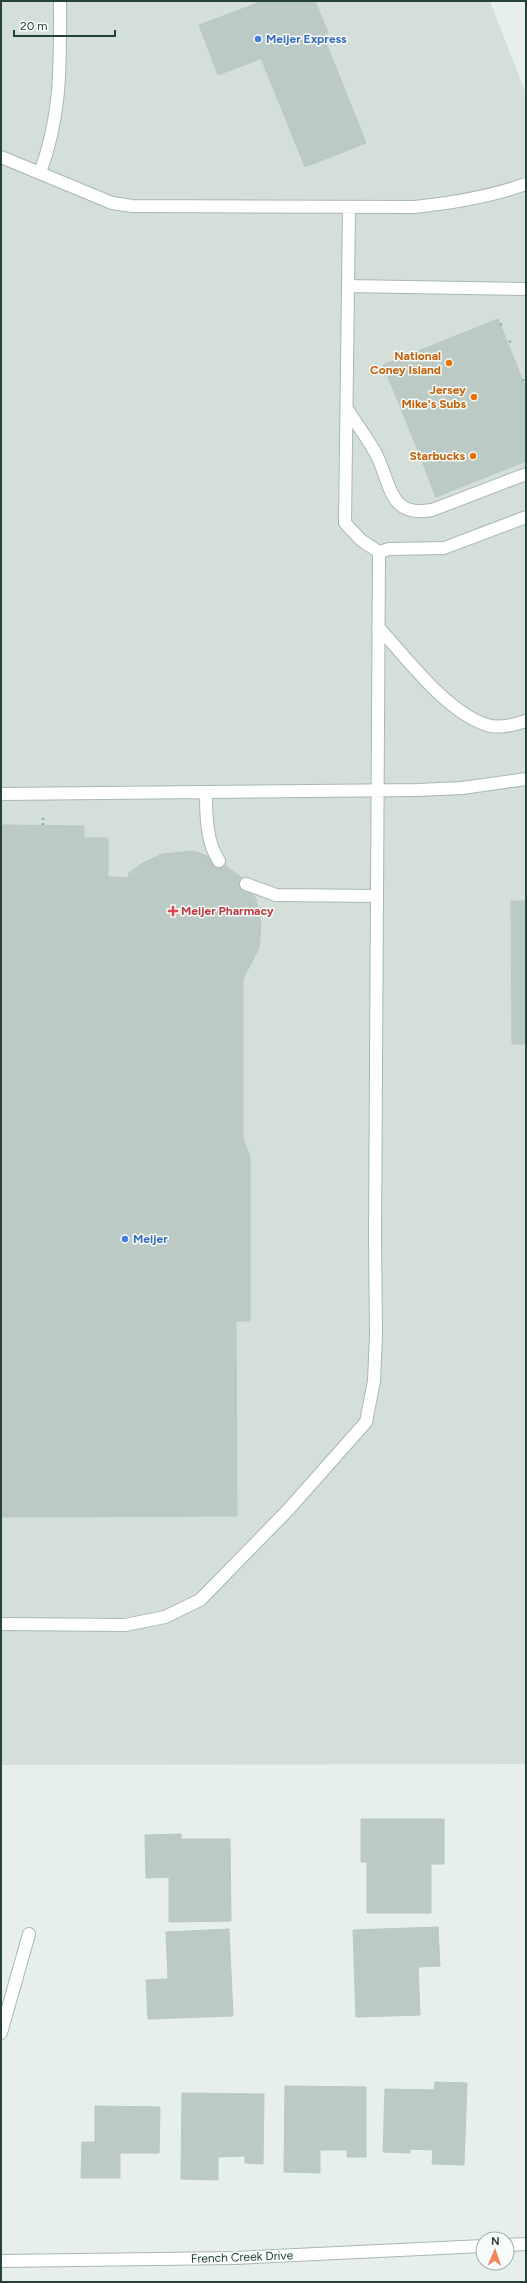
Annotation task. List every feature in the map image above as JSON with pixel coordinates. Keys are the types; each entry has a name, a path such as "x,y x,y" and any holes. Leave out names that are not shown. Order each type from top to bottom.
{"street":[{"path":"40,173 50,146 57,112 60,83 60,1"},
{"path":"1,157 112,203 132,206 349,208 414,207 455,203 496,194 526,184"},
{"path":"349,208 345,523 361,540 379,552"},
{"path":"348,286 526,289"},
{"path":"347,409 378,458 389,489 398,504 409,510 422,512 432,510 526,474"},
{"path":"379,552 389,549 444,548 526,517"},
{"path":"1,1624 125,1625 165,1617 200,1600 288,1510 366,1422 374,1381 376,1335 374,1238 379,552"},
{"path":"378,627 430,684 462,714 487,725 502,727 526,721"},
{"path":"1,794 378,791 462,788 526,779"},
{"path":"206,792 208,830 219,861"},
{"path":"246,884 276,896 377,896"},
{"path":"1,2033 29,1934"},
{"path":"515,2245 526,2244"},
{"name":"French Creek Drive","path":"1,2261 236,2258 475,2246"}],"path":[{"path":"509,342 513,340"}],"shaded area":[{"path":"1,1 490,1 526,94 526,1764 1,1765"}],"building":[{"name":"Meijer Express","path":"263,1 315,1 328,33 218,75 199,25"},
{"path":"323,35 366,143 305,167 261,58"},
{"name":"National Coney Island","path":"498,319 515,361 400,406 383,365"},
{"name":"Jersey Mike's Subs","path":"515,361 526,389 526,408 418,451 400,406"},
{"name":"Starbucks","path":"526,408 526,461 436,497 418,451"},
{"name":"Meijer","path":"1,825 84,826 84,838 108,838 108,877 134,878 144,870 164,860 193,858 215,865 238,883 249,901 255,925 254,947 241,972 243,979 243,1139 250,1156 250,1321 236,1321 237,1516 1,1517"},
{"path":"193,851 217,859 242,878 256,899 261,924 259,948 243,979 241,972 254,947 255,925 249,901 238,883 215,865 193,858 164,860 144,870 134,878 128,877 129,873 141,864 162,854"},
{"path":"511,901 526,901 526,1044 512,1044"},
{"path":"361,1819 444,1819 444,1864 431,1864 431,1913 367,1913 367,1862 361,1862"},
{"path":"181,1834 181,1839 230,1839 231,1921 169,1922 169,1877 146,1878 145,1835"},
{"path":"438,1927 440,1966 418,1967 420,2015 356,2017 353,1930"},
{"path":"229,1929 233,2016 148,2019 146,1980 168,1979 166,1932"},
{"path":"435,2082 467,2083 464,2165 432,2164 433,2150 410,2149 410,2153 383,2152 385,2089 434,2090"},
{"path":"285,2086 366,2087 366,2157 347,2157 347,2150 320,2150 320,2173 284,2172"},
{"path":"182,2093 264,2094 263,2164 245,2163 245,2156 218,2157 218,2180 181,2179"},
{"path":"95,2106 160,2107 159,2153 120,2153 120,2178 81,2178 82,2142 95,2142"}],"place":[{"name":"Meijer Express","path":"258,39"},
{"name":"National Coney Island","path":"449,363"},
{"name":"Jersey Mike's Subs","path":"474,397"},
{"name":"Starbucks","path":"473,456"},
{"name":"Meijer Pharmacy","path":"173,911"},
{"name":"Meijer","path":"125,1239"}]}
